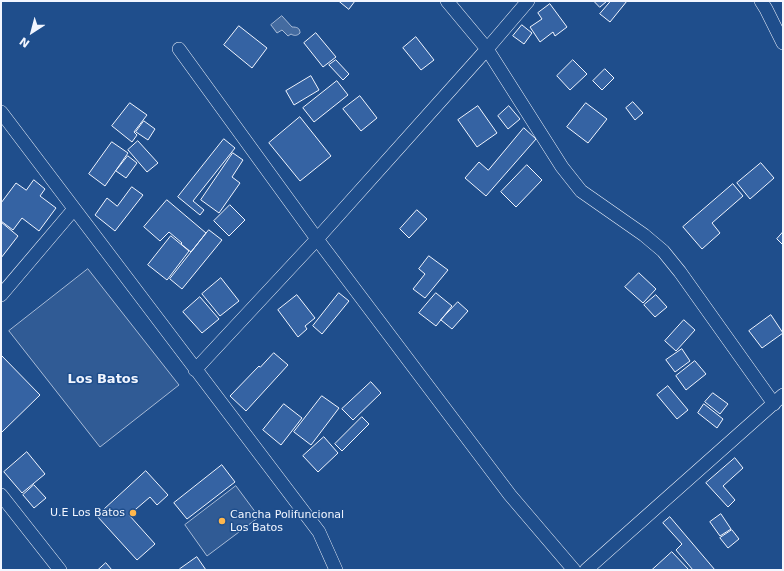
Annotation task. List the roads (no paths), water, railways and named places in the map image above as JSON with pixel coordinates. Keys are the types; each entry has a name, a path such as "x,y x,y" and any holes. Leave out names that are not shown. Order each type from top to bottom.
{"street":[{"path":"447,1 488,50 562,167 581,191 644,235 663,251 778,400 586,570"},
{"path":"195,370 317,239 488,50 528,1"},
{"path":"761,1 783,43"},
{"path":"178,49 317,239 510,495 574,570"},
{"path":"1,112 319,532 336,570"},
{"path":"1,295 74,209"},
{"path":"1,495 60,570"}],"place":[{"name":"U.E Los Batos","path":"133,513"},
{"name":"Cancha Polifuncional Los Batos","path":"222,521"}],"district":[{"name":"Los Batos","path":"103,380"}]}
